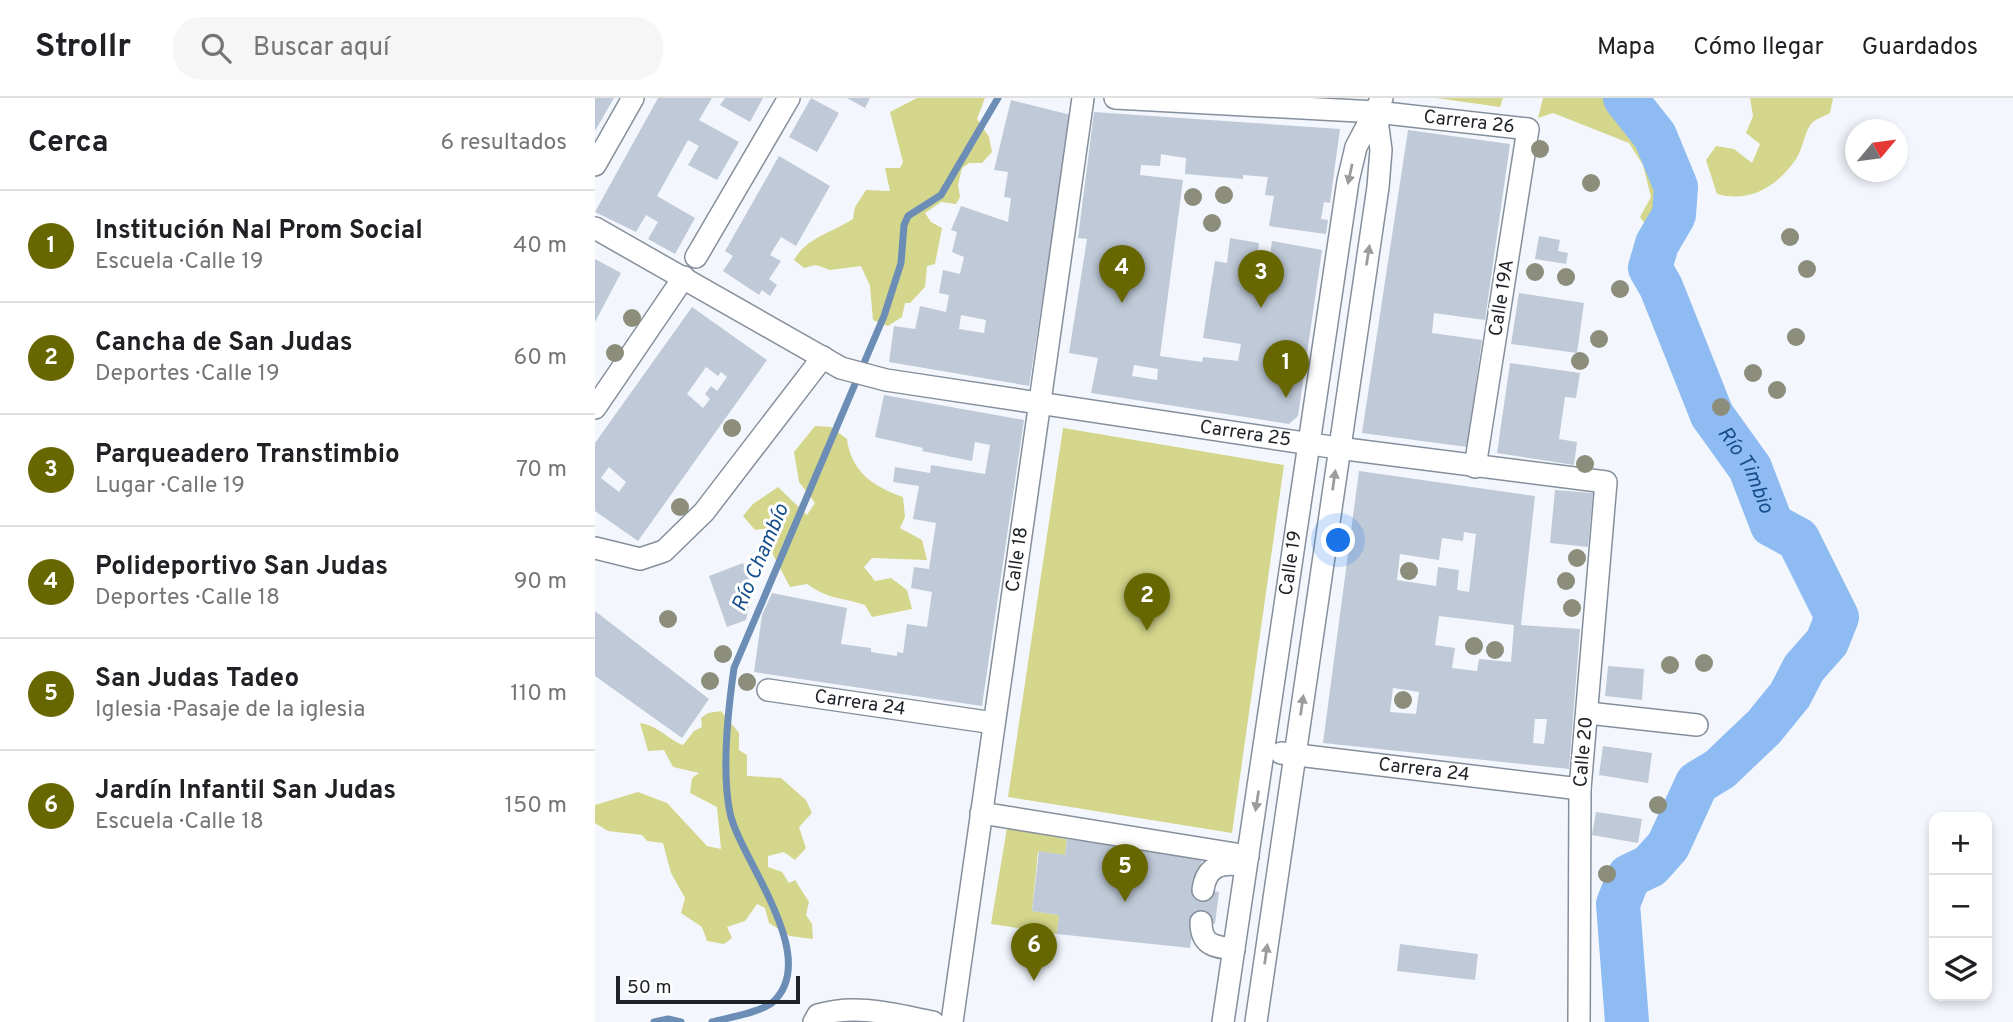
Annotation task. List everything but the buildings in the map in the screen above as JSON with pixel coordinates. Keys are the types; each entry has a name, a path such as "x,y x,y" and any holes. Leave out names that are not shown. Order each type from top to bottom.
{"street":[{"path":"595,165 633,98"},
{"path":"696,257 789,98"},
{"name":"Calle 18","path":"952,1022 1083,98"},
{"name":"Carrera 26","path":"1115,98 1379,105 1528,128"},
{"name":"Calle 19","path":"1223,1022 1348,181 1356,147 1379,105"},
{"name":"Calle 19","path":"1256,1022 1378,187 1381,150 1379,105"},
{"name":"Calle 19A","path":"1475,467 1528,128"},
{"path":"595,228 832,363 704,512 664,551 640,559 595,548"},
{"path":"595,408 684,278"},
{"name":"Carrera 25","path":"832,363 886,380 1338,448 1606,482"},
{"name":"Calle 20","path":"1579,1022 1580,789 1606,482"},
{"name":"Carrera 24","path":"768,690 993,723"},
{"path":"1588,713 1697,725"},
{"name":"Carrera 24","path":"1265,751 1580,789"},
{"path":"981,813 1247,861"},
{"path":"1203,890 1207,874 1216,866 1247,861"},
{"path":"1201,922 1202,934 1210,945 1234,949"},
{"path":"814,1022 818,1015 837,1009 867,1010 933,1022"}],"green space":[{"path":"917,98 985,98 977,119 989,137 992,152 982,163 969,163 962,168 958,185 960,197 956,204 941,202 925,213 931,222 942,228 935,264 927,266 925,287 910,303 905,303 902,317 888,326 873,320 870,286 861,266 830,270 816,265 804,268 794,260 799,252 813,241 853,219 855,207 866,190 890,191 885,168 900,168 903,162 890,112"},
{"path":"1436,98 1503,98 1500,107"},
{"path":"1543,98 1611,98 1639,128 1662,161 1669,179 1670,197 1666,215 1653,235 1640,217 1651,197 1643,165 1629,143 1553,113 1538,118"},
{"path":"1750,98 1833,98 1830,113 1811,124 1798,155 1780,178 1751,194 1717,194 1706,160 1716,146 1734,149 1752,163 1760,144 1746,133 1753,116"},
{"path":"815,426 831,427 847,439 853,461 866,477 903,497 905,517 900,528 922,540 927,560 872,558 864,567 875,581 891,578 907,590 912,609 872,617 865,605 829,596 807,584 790,587 769,547 770,528 755,530 743,516 753,504 778,487 807,515 815,503 799,482 794,452"},
{"path":"1063,428 1284,465 1232,833 1008,797"},
{"path":"721,711 739,733 739,750 747,755 747,776 781,778 806,800 812,813 799,827 806,848 795,860 784,852 768,856 768,867 782,872 789,883 795,880 809,902 806,915 812,924 813,939 790,936 769,923 765,908 757,904 745,921 727,927 732,938 724,944 707,941 702,927 681,913 685,898 671,873 663,843 647,841 642,835 608,831 595,823 595,805 638,792 667,803 707,846 721,849 717,807 690,793 692,778 699,773 673,767 664,750 648,751 640,723 683,745 694,731 702,727 701,718 708,713"},
{"path":"1007,828 1067,839 1065,855 1038,852 1032,911 1059,915 1057,934 991,924"}],"waterway":[{"name":"Río Chambío","path":"712,1022 753,1012 773,1002 786,983 788,960 784,935 774,908 730,813 726,759 734,668 884,316 901,263 904,225 908,216 941,195 998,98"},
{"name":"Río Timbio","path":"1625,98 1655,136 1676,187 1674,215 1657,244 1650,268 1661,287 1712,415 1750,468 1772,525 1798,539 1837,617 1827,642 1804,668 1790,695 1764,727 1720,769 1697,783 1668,846 1650,866 1629,876 1618,904 1627,1022"},
{"name":"Río Chambío","path":"654,1022 668,1019 681,1022"}],"place":[{"name":"Polideportivo San Judas","path":"1122,303"},
{"name":"Parqueadero Transtimbio","path":"1261,308"},
{"name":"Institución Nal Prom Social","path":"1286,398"},
{"name":"Cancha de San Judas","path":"1147,631"},
{"name":"San Judas Tadeo","path":"1125,902"},
{"name":"Jardín Infantil San Judas","path":"1034,981"}]}
